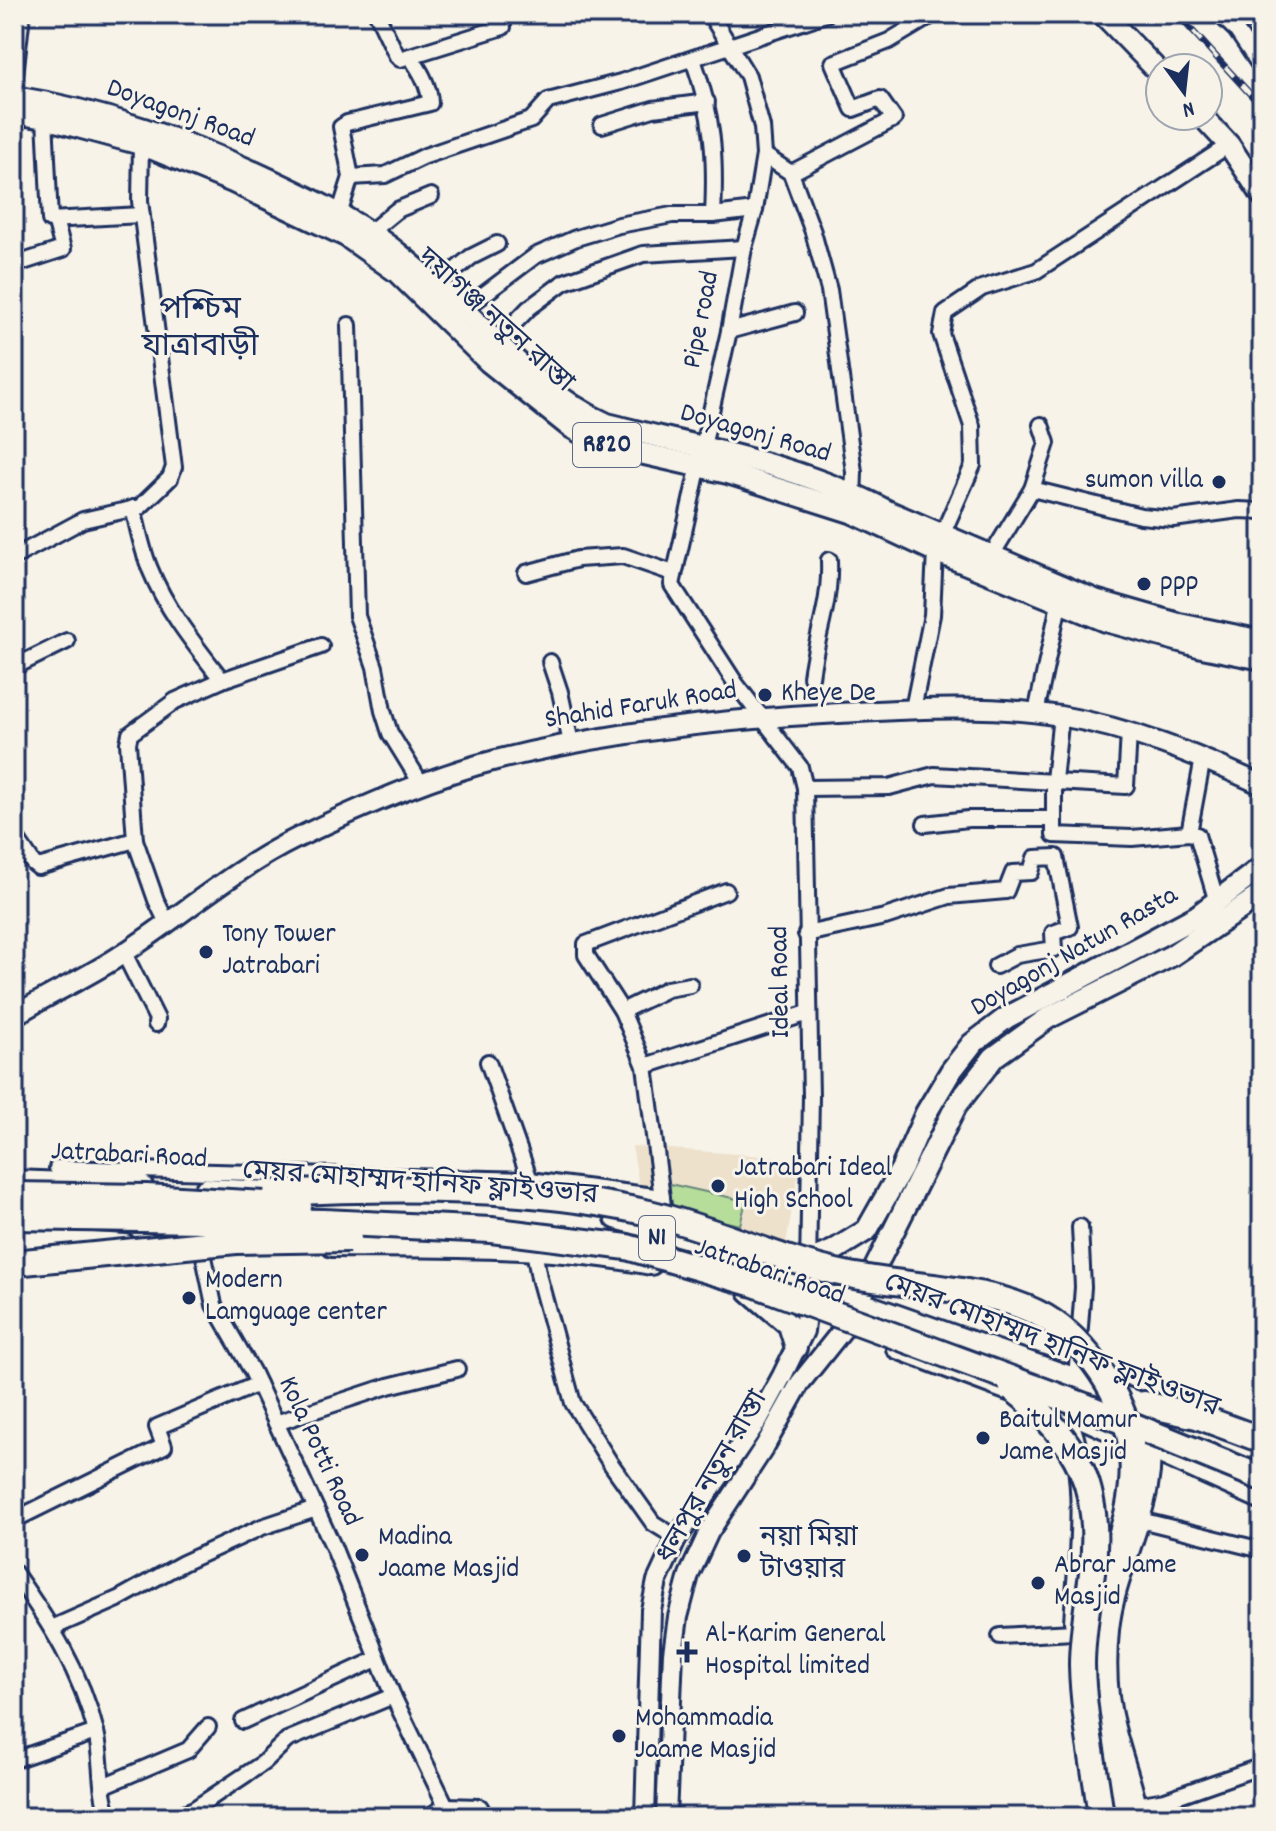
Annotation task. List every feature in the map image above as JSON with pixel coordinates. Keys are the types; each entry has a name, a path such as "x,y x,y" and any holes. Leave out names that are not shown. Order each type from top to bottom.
{"highway":[{"path":"146,1197 332,1190 505,1194 589,1202 651,1214 825,1270 1005,1301 1048,1319 1077,1344 1104,1378 1124,1417 1131,1444 1134,1476 1127,1521 1094,1629 1093,1657 1109,1767 1132,1813"},
{"name":"মেয়র মোহাম্মদ হানিফ ফ্লাইওভার","path":"14,1195 146,1197 387,1212 516,1216 563,1221 659,1239 786,1279 1115,1401 1262,1460"},
{"name":"মেয়র মোহাম্মদ হানিফ ফ্লাইওভার","path":"14,1217 385,1225 554,1236 627,1247 754,1284 983,1370 1077,1398 1262,1478"},
{"path":"14,1263 280,1239 503,1241 627,1247"},
{"name":"মেয়র মোহাম্মদ হানিফ ফ্লাইওভার","path":"983,1370 1037,1408 1058,1429 1078,1458 1089,1486 1095,1545 1082,1667 1101,1817"},
{"path":"1077,1398 1117,1426 1262,1490"},
{"path":"1139,1402 1197,1416 1262,1440"}],"main road":[{"path":"1103,14 1144,56"},
{"name":"Doyagonj Road","path":"14,97 93,112 149,129 250,170 337,222"},
{"name":"দয়াগঞ্জ নতুন রাস্তা","path":"14,113 45,118 141,144 337,222 363,237 397,272 430,291 569,426 592,439 614,447 700,457 853,502 997,567 1059,604 1106,621 1262,659"},
{"path":"1217,132 1262,195"},
{"name":"R820","path":"997,567 1130,611 1262,641"},
{"name":"Shahid Faruk Road","path":"14,1016 124,953 231,877 295,839 422,785 492,761 571,743 759,717 913,709 1036,713 1129,732 1203,758 1262,785"},
{"name":"Doyagonj Natun Rasta","path":"779,1270 808,1272 857,1238 872,1222 902,1168 926,1113 951,1071 972,1044 1006,1018 1139,949 1260,874"},
{"name":"Doyagonj Natun Rasta","path":"844,1328 956,1106 994,1057 1048,1018 1171,956 1262,894"},
{"name":"Shahid Faruk Road","path":"14,1031 75,983"},
{"name":"Jatrabari Road","path":"14,1181 492,1200 600,1214 666,1230 779,1270"},
{"path":"872,1222 892,1235"},
{"name":"Jatrabari Road","path":"14,1238 203,1252 324,1246 534,1250 643,1262 749,1291 940,1366 1077,1398 1139,1402 1262,1453"},
{"name":"Jatrabari Road","path":"808,1272 858,1302 1077,1398 1150,1448 1262,1499"},
{"name":"ধলপুর নতুন রাস্তা","path":"645,1817 651,1610 657,1581 681,1532 758,1420 796,1348 804,1331 807,1313 808,1272"},
{"path":"749,1291 789,1325 796,1348"},
{"name":"ধলপুর নতুন রাস্তা","path":"666,1817 673,1653 684,1589 706,1537 765,1446 800,1383 844,1328"},
{"path":"1077,1398 1075,1441 1080,1492 1074,1632 1075,1691 1085,1755 1089,1817"},
{"path":"1132,1813 1108,1690 1108,1632 1113,1600 1147,1492 1150,1448 1139,1402"},
{"path":"681,1532 706,1537"}],"street":[{"path":"14,84 22,14"},
{"path":"377,14 400,59 503,27"},
{"name":"Pipe road","path":"673,573 729,331 764,155 762,127 748,76 710,14"},
{"path":"351,177 385,175 425,156 531,120 548,101 621,82 826,14"},
{"path":"791,173 894,119 880,99 853,109 833,63 889,41 934,14"},
{"path":"1219,14 1236,30 1261,67"},
{"path":"337,222 351,177 341,127 430,103 431,97 410,56"},
{"path":"693,59 707,102 715,152 713,215"},
{"path":"602,125 653,109 707,102"},
{"path":"45,118 50,220 141,215"},
{"path":"14,557 83,520 140,507 170,478 174,467 141,215 141,144"},
{"path":"913,709 932,615 938,543 973,465 972,426 941,334 945,313 982,288 1036,271 1229,145"},
{"path":"764,155 791,173 813,232 829,290 854,472 853,502"},
{"path":"363,237 397,210 431,196"},
{"path":"456,315 535,256 576,238 619,225 672,215 713,215 755,210"},
{"path":"14,265 63,249 55,220"},
{"path":"430,291 471,257 497,244"},
{"path":"489,349 529,308 564,282 643,254 744,248"},
{"path":"729,331 795,313"},
{"path":"349,325 357,616 375,667 390,733 422,785"},
{"path":"997,567 1032,489 1047,443 1041,425"},
{"path":"1032,489 1141,516 1173,519 1239,510 1262,511"},
{"path":"133,508 149,568 169,607 222,680"},
{"path":"526,573 578,559 623,556 673,573 675,593 759,717"},
{"path":"811,677 827,609 829,560"},
{"path":"1036,713 1059,604"},
{"path":"14,667 67,641"},
{"path":"167,923 135,840 128,743 130,734 175,701 222,680 321,646"},
{"path":"550,662 571,743"},
{"path":"996,966 1017,955 1054,949 1053,933 1070,927 1056,857 1054,827 1054,780 1061,716"},
{"name":"Ideal Road","path":"759,717 800,767 805,788 811,1096 808,1272"},
{"path":"805,788 889,787 934,775 1126,786 1129,732"},
{"path":"1189,833 1203,758"},
{"path":"925,824 968,819 1132,838 1197,835 1217,902"},
{"path":"14,835 38,867 135,840"},
{"path":"806,934 885,917 949,896 1006,891 1013,873 1031,872 1035,858 1056,857"},
{"path":"666,1230 645,1066 622,1011 586,955 586,944 726,891"},
{"path":"124,953 157,1019 156,1024"},
{"path":"622,1011 667,989 690,985"},
{"path":"645,1066 808,1013"},
{"path":"488,1062 530,1180"},
{"path":"57,1168 530,1180 662,1197"},
{"path":"1077,1398 1083,1287 1080,1227"},
{"path":"534,1250 573,1403 653,1523 681,1532"},
{"name":"Kola Potti Road","path":"203,1252 214,1305 258,1384 316,1509 393,1696 446,1806"},
{"path":"276,1423 388,1386 457,1369"},
{"path":"14,1520 164,1446 157,1427 258,1384"},
{"path":"52,1628 118,1599 183,1563 262,1527 316,1509"},
{"path":"1140,1520 1262,1550"},
{"path":"14,1572 71,1662 96,1732 103,1802 110,1817"},
{"path":"1000,1636 1074,1632"},
{"path":"243,1721 377,1659"},
{"path":"175,1817 194,1809 263,1763 287,1740 393,1696"},
{"path":"103,1786 188,1750 208,1727"},
{"path":"14,1760 96,1732"},
{"path":"1132,1813 1262,1766"},
{"path":"428,1817 446,1806 482,1812"}],"shaded area":[{"name":"Jatrabari Ideal High School","path":"632,1146 801,1159 785,1249 644,1213"}],"green space":[{"path":"670,1184 746,1201 740,1225 664,1208"}],"railway":[{"path":"1177,14 1262,107"}],"place":[{"name":"sumon villa","path":"1219,482"},
{"name":"ppp","path":"1144,584"},
{"name":"Kheye De","path":"765,695"},
{"name":"Tony Tower Jatrabari","path":"206,952"},
{"name":"Jatrabari Ideal High School","path":"718,1186"},
{"name":"Modern Lamguage center","path":"189,1298"},
{"name":"Baitul Mamur Jame Masjid","path":"983,1438"},
{"name":"Madina Jaame Masjid","path":"362,1555"},
{"name":"নয়া মিয়া টাওয়ার","path":"744,1556"},
{"name":"Abrar Jame Masjid","path":"1038,1583"},
{"name":"Al-Karim General Hospital limited","path":"687,1652"},
{"name":"Mohammadia Jaame Masjid","path":"619,1736"}],"district":[{"name":"পশ্চিম যাত্রাবাড়ী","path":"200,330"}]}
